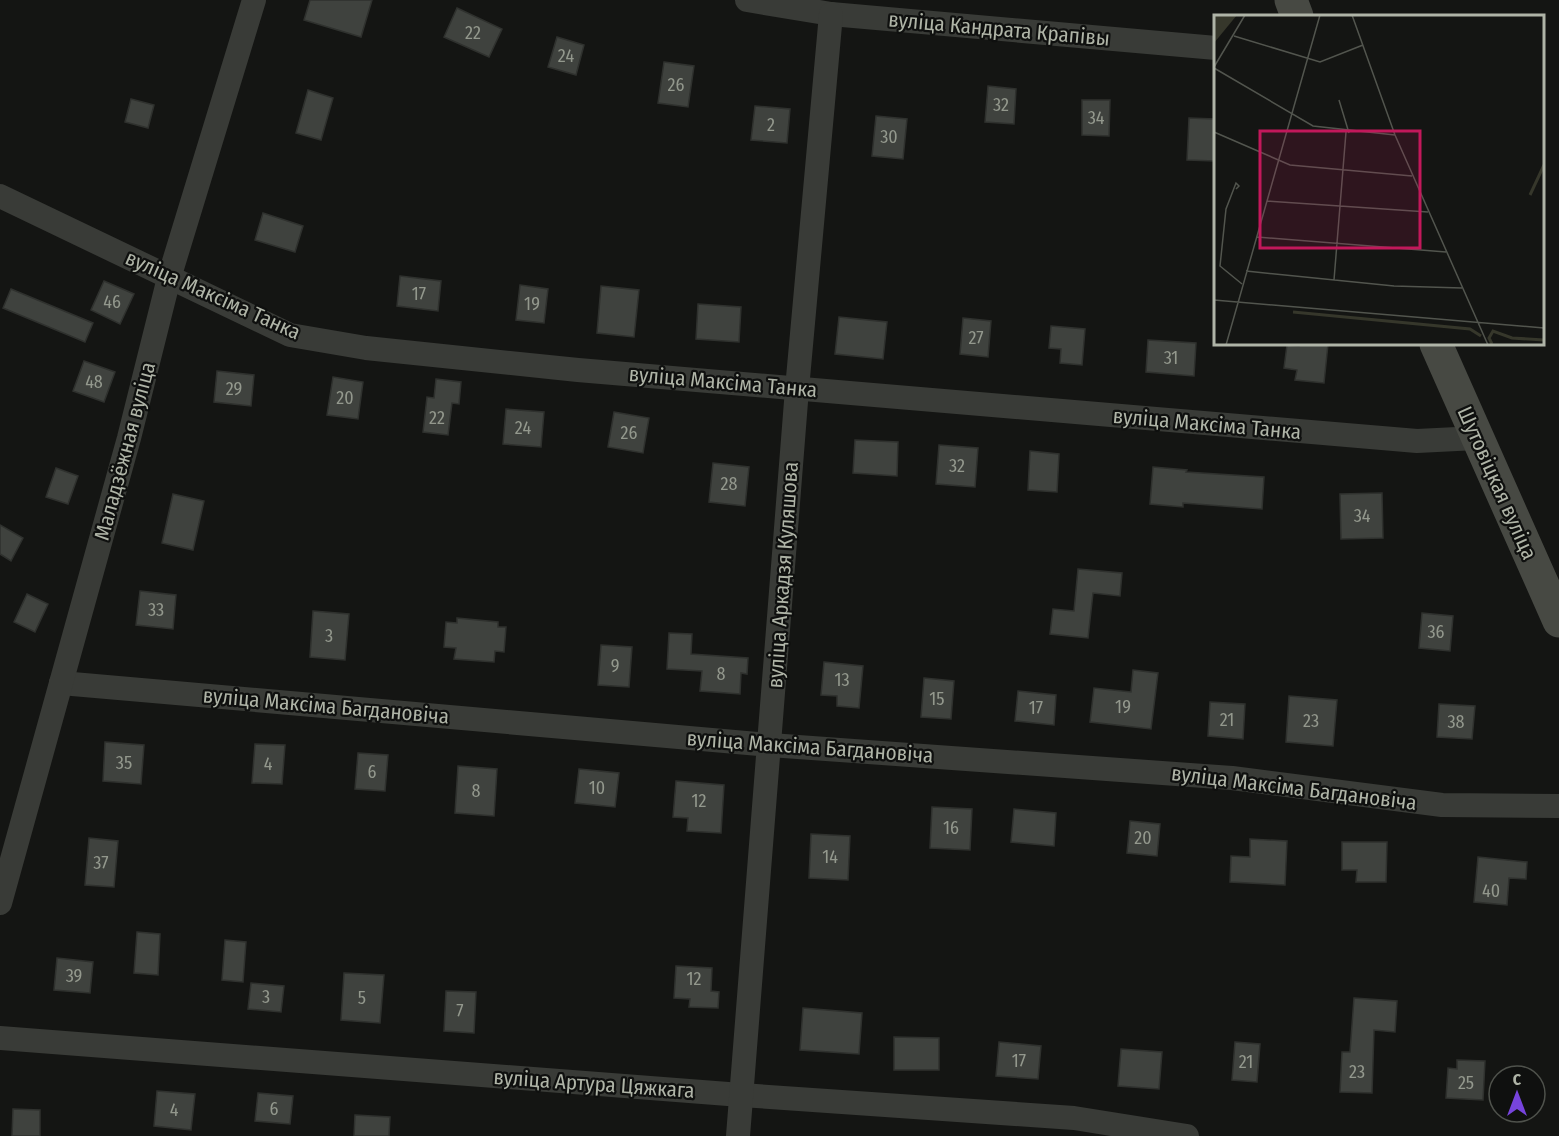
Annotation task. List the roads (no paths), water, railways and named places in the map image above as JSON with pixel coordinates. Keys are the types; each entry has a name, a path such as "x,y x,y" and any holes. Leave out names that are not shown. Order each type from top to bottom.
{"main road":[{"path":"1291,0 1297,15"},
{"name":"Шутовіцкая вуліца","path":"1436,345 1559,621"}],"street":[{"name":"Маладзёжная вуліца","path":"0,903 129,438 170,278 254,0"},
{"name":"вуліца Кандрата Крапівы","path":"747,0 831,14 861,8 1214,48"},
{"name":"вуліца Аркадзя Куляшова","path":"738,1136 797,389 831,14"},
{"name":"вуліца Максіма Танка","path":"0,196 290,335 366,348 797,389 1417,441 1477,438"},
{"name":"вуліца Максіма Багдановіча","path":"61,683 770,745 1232,778 1442,805 1559,806"},
{"name":"вуліца Артура Цяжкага","path":"0,1038 1074,1118 1187,1136"}]}
